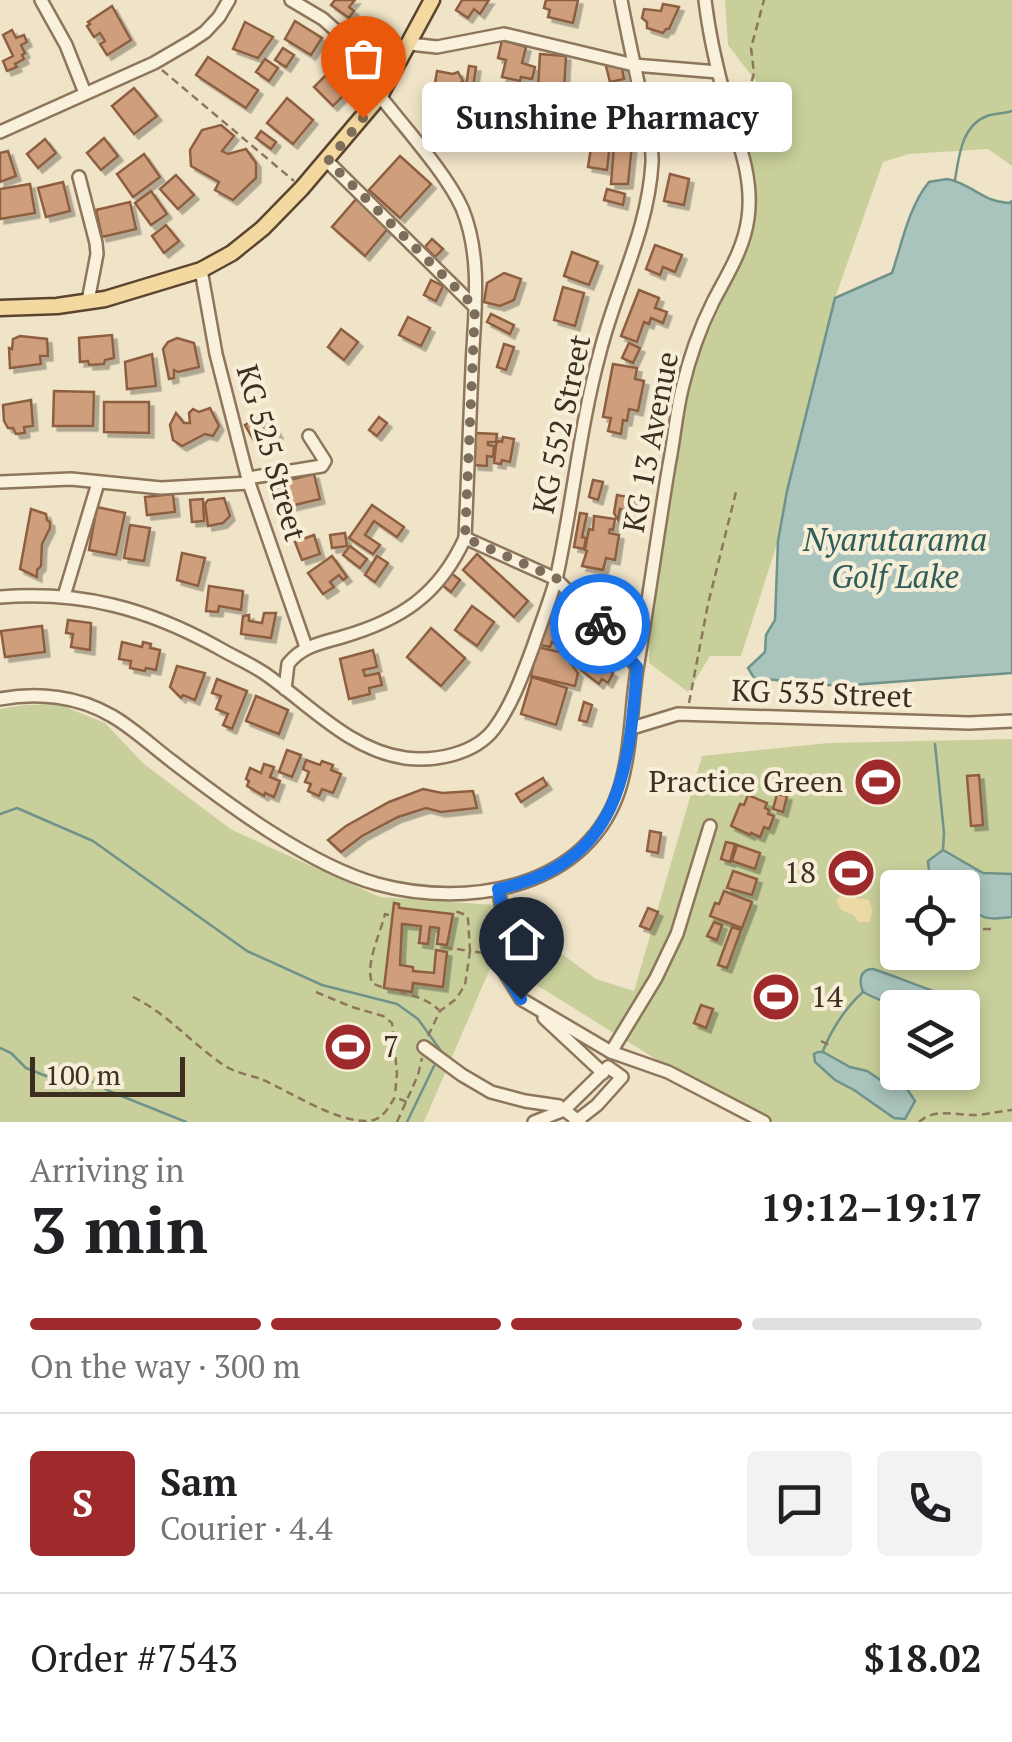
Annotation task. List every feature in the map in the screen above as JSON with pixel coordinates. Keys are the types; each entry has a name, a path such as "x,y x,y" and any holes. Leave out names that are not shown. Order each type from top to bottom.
{"main road":[{"path":"0,308 58,306 137,290 201,270 232,252 263,228 328,161 380,96 432,0"}],"street":[{"path":"41,0 66,45 85,94"},
{"path":"0,132 154,63 205,32 230,0"},
{"path":"290,0 323,19 390,79"},
{"name":"KG 552 Street","path":"0,597 64,596 94,600 130,608 184,630 262,672 354,740 377,751 424,759 482,742 508,705 556,578 600,351 642,229 648,197 652,159 649,131 621,0"},
{"name":"KG 13 Avenue","path":"0,699 56,696 111,715 241,813 338,869 373,883 409,892 444,894 498,889 530,882 583,848 620,788 682,389 696,340 740,250 748,217 743,153 710,40 705,0"},
{"path":"410,44 437,47 504,34 634,65 718,72"},
{"path":"285,689 288,664 306,646 382,624 419,602 454,563 465,538 474,259 462,210 452,190 380,96"},
{"path":"328,161 475,307"},
{"path":"79,177 96,243 88,301"},
{"name":"KG 525 Street","path":"201,270 216,354 249,481 306,646"},
{"path":"0,482 71,479 161,488 249,481 322,466 324,456 309,436"},
{"path":"64,596 98,483"},
{"path":"465,538 556,578 637,667"},
{"name":"KG 535 Street","path":"632,728 678,714 1012,722"},
{"path":"612,1052 677,934 710,826"},
{"path":"498,889 502,945 494,955 521,999 602,1073"},
{"path":"521,999 612,1052 668,1072 764,1122"},
{"path":"424,1047 491,1092 559,1106 564,1110 578,1122 622,1077 608,1067 564,1110 534,1122"}],"path":[{"path":"725,99 748,91 754,73 751,48 764,0"},
{"path":"154,63 302,188"},
{"path":"678,714 688,708 708,604 737,488"},
{"path":"397,1122 418,1074 432,1023 466,984 468,919 456,910"},
{"path":"390,914 385,914 373,956 369,974 372,983 422,997 440,1012"},
{"path":"983,929 992,929"},
{"path":"444,947 494,955"},
{"path":"133,996 159,1011 228,1068 337,1116 367,1122 379,1119 395,1097 392,1023 383,1016 316,992"},
{"path":"821,1042 831,1046"},
{"path":"54,1082 55,1072"},
{"path":"395,1097 407,1102"},
{"path":"919,1122 925,1116 940,1113 974,1115 1012,1110"}],"green space":[{"path":"725,0 1012,0 1012,166 988,149 909,154 883,162 835,298 778,541 741,656 710,656 688,692 649,663 651,589 693,366 740,262 753,220 756,179 733,106 761,88 728,45"},
{"path":"58,704 105,723 144,764 232,830 380,897 495,905 596,979 634,991 702,756 828,743 1012,739 1012,1122 774,1122 667,1066 543,989 492,964 424,1122 0,1122 0,709"}],"sand":[{"path":"843,896 869,900 873,912 869,922 859,922 841,910 837,902"}],"water":[{"name":"Nyarutarama Golf Lake","path":"947,179 991,199 1012,201 1012,673 838,686 754,678 748,668 765,652 766,635 775,620 778,541 787,491 835,298 892,273 916,202 929,182"},
{"path":"943,850 978,870 929,870 928,861"},
{"path":"980,871 1012,874 1012,917 980,915"},
{"path":"868,970 932,990 880,990 880,1000 863,992 861,977"},
{"path":"823,1052 850,1067 867,1071 880,1080 880,1090 908,1090 915,1101 905,1119 894,1118 835,1080 815,1062 814,1054"}],"building":[{"path":"335,0 355,0 349,7 354,11 349,18 331,5"},
{"path":"462,0 489,0 480,14 474,9 468,18 456,10"},
{"path":"546,0 578,0 573,23 548,17"},
{"path":"663,4 679,7 669,29 663,33 647,28 642,18 644,9 661,11"},
{"path":"112,6 131,40 107,55 100,44 105,41 100,33 94,37 87,26"},
{"path":"295,21 322,38 311,55 285,39"},
{"path":"245,22 273,37 258,58 233,49"},
{"path":"12,30 16,38 24,35 27,42 21,45 24,59 7,71 3,61 13,56 3,35"},
{"path":"502,40 526,47 522,63 535,67 532,79 502,77 506,60 498,58"},
{"path":"283,48 294,55 286,67 275,60"},
{"path":"540,54 566,56 563,107 537,106"},
{"path":"208,57 258,90 246,108 196,75"},
{"path":"265,59 278,68 269,81 256,72"},
{"path":"341,60 360,79 333,106 314,87"},
{"path":"621,63 624,79 610,82 606,66"},
{"path":"469,66 476,67 469,115 458,113 463,107"},
{"path":"437,71 458,72 463,81 457,85 456,93 461,99 454,105 449,98 433,95"},
{"path":"134,88 157,116 134,134 112,106"},
{"path":"612,93 616,118 625,129 618,137 608,127 601,131 594,121 590,97"},
{"path":"696,93 705,128 682,135 672,99"},
{"path":"287,98 313,120 293,144 267,123"},
{"path":"221,125 234,136 222,151 228,154 246,149 256,163 256,178 233,200 215,190 219,182 191,166 190,150 202,130"},
{"path":"261,131 276,142 271,149 256,138"},
{"path":"104,138 118,156 101,170 87,153"},
{"path":"45,139 56,153 38,168 27,154"},
{"path":"592,141 610,143 607,170 588,167"},
{"path":"614,144 632,145 628,184 611,184"},
{"path":"8,151 16,176 0,182 0,153"},
{"path":"144,154 160,177 133,197 117,174"},
{"path":"400,156 431,184 400,218 369,190"},
{"path":"670,174 689,179 684,205 664,201"},
{"path":"176,175 194,195 178,209 160,189"},
{"path":"63,182 70,211 46,217 38,188"},
{"path":"30,184 35,213 0,219 0,189"},
{"path":"607,189 625,194 623,205 604,200"},
{"path":"151,191 167,214 151,225 135,203"},
{"path":"357,198 390,226 365,256 332,227"},
{"path":"130,202 136,229 102,237 96,210"},
{"path":"166,225 179,241 164,253 152,236"},
{"path":"432,239 443,249 435,257 425,247"},
{"path":"655,245 682,255 675,272 663,267 660,275 646,269"},
{"path":"572,252 598,262 589,285 564,276"},
{"path":"504,273 521,279 514,300 500,306 484,302 487,283"},
{"path":"431,280 443,286 436,301 424,295"},
{"path":"563,287 584,293 575,326 554,320"},
{"path":"639,290 659,298 655,308 667,312 663,323 651,318 649,324 644,322 637,342 621,336"},
{"path":"491,314 514,325 510,334 487,322"},
{"path":"408,317 430,328 421,346 399,335"},
{"path":"341,329 358,342 344,360 328,347"},
{"path":"112,335 114,358 104,364 80,362 79,338"},
{"path":"177,338 194,343 199,367 174,370 174,378 169,379 163,349"},
{"path":"13,339 47,339 48,356 40,356 41,364 10,368 9,348 12,349"},
{"path":"629,343 640,348 633,363 622,358"},
{"path":"504,344 514,347 506,370 497,367"},
{"path":"152,354 156,386 127,389 125,362"},
{"path":"613,364 637,368 635,379 644,381 638,411 629,409 621,434 608,431 611,418 603,417"},
{"path":"54,391 94,392 93,426 53,426"},
{"path":"31,400 33,426 16,434 4,421 3,405"},
{"path":"104,402 149,402 149,433 104,432"},
{"path":"210,408 219,426 213,436 205,434 182,446 173,440 170,425 176,413 184,423 190,423 189,413 193,409 199,412"},
{"path":"266,413 278,434 257,446 245,425"},
{"path":"379,417 387,423 377,436 369,430"},
{"path":"476,433 497,434 496,442 488,442 494,446 493,457 487,456 487,466 474,465"},
{"path":"503,437 514,439 510,462 494,463 496,445"},
{"path":"314,474 320,499 282,508 276,483"},
{"path":"593,480 603,482 598,500 589,497"},
{"path":"173,494 175,512 147,515 145,497"},
{"path":"617,495 638,499 636,512 620,509 618,520 614,513"},
{"path":"224,498 230,516 223,523 208,526 205,504"},
{"path":"203,499 204,521 192,522 190,500"},
{"path":"372,505 404,527 397,537 374,521 365,535 380,545 373,554 349,538"},
{"path":"97,507 125,513 116,555 89,550"},
{"path":"31,509 46,514 50,522 37,577 20,569"},
{"path":"580,513 587,514 582,537 586,538 584,549 574,547"},
{"path":"594,516 615,519 609,533 619,535 615,560 606,558 603,570 582,566"},
{"path":"130,525 150,528 144,561 124,558"},
{"path":"345,533 347,546 332,548 330,535"},
{"path":"314,535 320,554 302,560 295,542"},
{"path":"350,546 367,559 360,568 343,555"},
{"path":"182,553 205,558 198,586 177,580"},
{"path":"477,554 528,601 514,617 463,570"},
{"path":"332,556 347,577 343,580 339,575 330,582 334,587 323,594 308,573"},
{"path":"377,556 388,563 375,582 365,575"},
{"path":"451,573 460,580 451,592 442,585"},
{"path":"209,586 243,591 241,610 219,606 218,612 206,611"},
{"path":"472,606 494,622 477,646 455,630"},
{"path":"264,613 276,613 271,638 241,634 243,616 249,615 249,621 262,623"},
{"path":"68,620 91,623 90,650 71,647 73,634 66,633"},
{"path":"546,622 565,629 587,649 586,655 589,653 598,660 596,663 613,673 608,683 602,679 599,684 577,667 573,655 552,642 550,647 541,645"},
{"path":"42,626 45,652 5,657 1,631"},
{"path":"431,628 465,658 441,686 407,657"},
{"path":"122,642 142,647 143,642 160,650 156,670 130,668 131,661 119,659"},
{"path":"537,647 573,655 571,664 578,673 575,686 531,676"},
{"path":"373,650 377,667 363,670 365,676 379,673 382,685 369,688 370,694 349,699 340,659"},
{"path":"177,666 205,673 195,700 183,695 181,698 170,687"},
{"path":"532,677 567,688 556,725 521,714"},
{"path":"217,679 247,691 232,729 223,725 228,714 216,709 221,696 212,693"},
{"path":"256,696 288,710 279,734 246,721"},
{"path":"584,702 592,705 587,722 579,720"},
{"path":"287,750 301,755 292,777 279,772"},
{"path":"306,760 333,765 331,770 341,774 333,793 322,789 319,796 308,791 311,784 305,782 309,772 303,769"},
{"path":"264,764 274,767 270,777 280,781 274,797 247,786 250,768 261,773"},
{"path":"979,775 983,825 971,826 967,776"},
{"path":"543,778 547,785 521,802 516,794"},
{"path":"423,789 442,793 473,791 477,808 441,812 426,808 398,817 341,852 328,840 389,802"},
{"path":"777,794 787,796 783,812 773,809"},
{"path":"748,795 767,803 768,814 774,816 769,829 764,827 760,837 731,826"},
{"path":"650,831 661,833 658,853 647,851"},
{"path":"726,842 735,844 730,862 721,859"},
{"path":"737,845 760,853 755,869 732,861"},
{"path":"733,871 757,879 752,895 727,888"},
{"path":"724,891 752,902 742,928 710,916"},
{"path":"394,903 399,908 453,914 447,945 437,944 439,928 430,927 428,944 419,943 421,926 402,924 400,965 434,973 436,950 447,952 443,987 413,983 412,992 384,988"},
{"path":"648,908 658,912 650,930 640,926"},
{"path":"714,922 722,925 717,940 707,936"},
{"path":"732,927 741,930 727,968 718,965"},
{"path":"701,1005 713,1009 706,1028 694,1023"}],"waterway":[{"path":"955,180 963,143 972,127 987,116 1012,111"},
{"path":"935,744 943,850"},
{"path":"0,814 17,808 93,841 247,951 322,985 397,1004 418,1019 441,1051"},
{"path":"823,1051 840,1019 863,992"},
{"path":"0,1048 26,1068 46,1076 93,1082 186,1122"},
{"path":"407,1122 434,1066"}],"way so far":[{"path":"363,118 328,161 475,307 465,538 556,578 600,624"}],"place":[{"name":"Sunshine Pharmacy","path":"363,118"},
{"name":"Practice Green","path":"878,782"},
{"name":"18","path":"851,873"},
{"name":"14","path":"776,997"},
{"name":"7","path":"348,1047"}],"route":[{"path":"521,999 494,955 502,945 498,889 530,882 583,848 620,788 632,728 637,667 600,624"}]}
